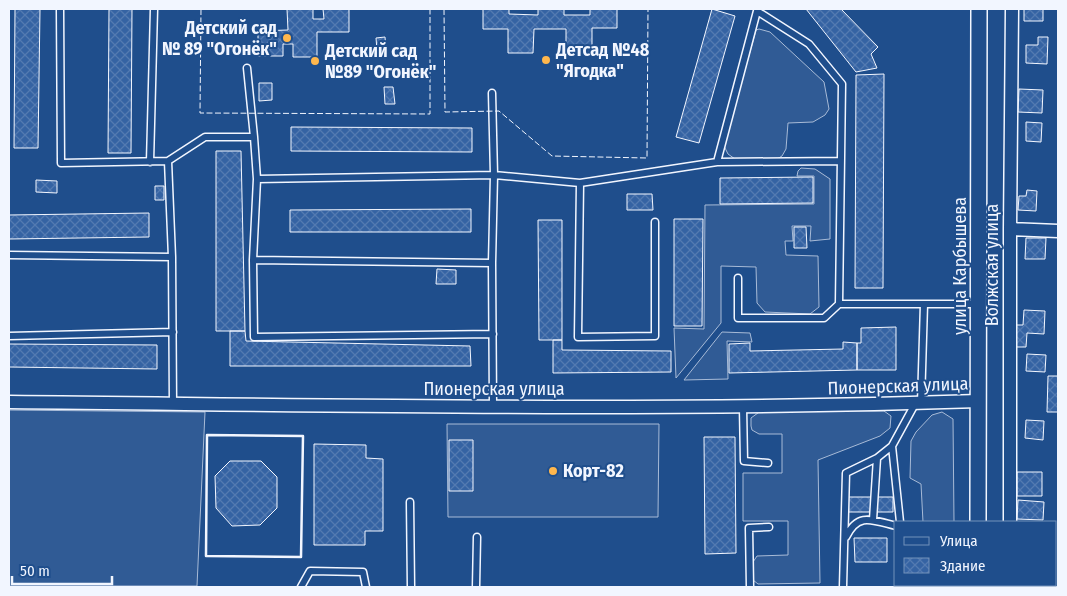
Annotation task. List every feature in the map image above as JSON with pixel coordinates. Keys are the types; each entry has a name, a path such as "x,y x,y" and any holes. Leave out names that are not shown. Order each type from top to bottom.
{"street":[{"name":"улица Карбышева","path":"978,521 979,9"},
{"name":"Волжская улица","path":"1010,521 1012,9"},
{"path":"1010,229 1058,231"},
{"name":"Пионерская улица","path":"9,402 173,405 743,407 979,401"}],"lane":[{"path":"60,9 61,163 168,161 205,137 254,137"},
{"path":"150,162 154,9"},
{"path":"718,162 754,10 809,44 842,84 839,304"},
{"path":"247,68 257,179 253,260 254,337 493,334"},
{"path":"492,93 494,175 492,406"},
{"path":"168,161 172,257 173,405"},
{"path":"257,179 494,175 580,183 718,162 841,161"},
{"path":"580,183 578,337 655,336 655,222"},
{"path":"9,255 172,257"},
{"path":"253,260 492,263"},
{"path":"738,278 738,318 824,318 839,304 979,304"},
{"path":"843,587 846,473 877,458 892,446 918,404 924,304"},
{"path":"9,336 173,332"},
{"path":"743,407 744,461 768,463"},
{"path":"892,446 900,521"},
{"path":"873,520 877,458"},
{"path":"410,502 411,587"},
{"path":"844,541 852,524 859,520 873,520 894,525"},
{"path":"750,587 749,528 769,528"},
{"path":"476,587 477,537"},
{"path":"301,587 310,571 363,572 366,587"}],"shaded area":[{"path":"756,30 770,32 824,82 829,109 825,115 813,122 788,123 786,149 782,156 777,159 735,159 728,154 724,146"},
{"path":"801,168 815,169 830,179 830,239 810,241 811,226 792,226 793,241 785,241 786,255 818,256 819,307 810,314 765,312 757,303 756,267 721,266 721,323 676,378 674,328 704,329 705,205 814,204 814,176 797,176"},
{"path":"722,332 750,333 752,342 727,341 728,379 684,380"},
{"path":"9,410 205,412 197,586 9,586"},
{"path":"762,410 884,411 891,416 890,428 880,436 818,460 820,583 758,584 753,580 753,562 757,556 788,555 788,521 743,521 743,473 782,473 782,434 759,434 752,430 751,418"},
{"path":"942,412 953,419 954,521 923,521 921,484 910,478 911,441 916,432 932,415"},
{"name":"Корт-82","path":"447,424 659,424 658,517 448,517"}],"building":[{"path":"15,9 40,9 38,148 14,148"},
{"path":"109,9 132,9 131,153 108,153"},
{"name":"Детский сад № 89 \"Огонёк\"","path":"287,9 313,9 313,19 324,19 323,9 349,9 349,32 317,32 317,57 293,57 293,44 283,44 283,56 258,56 258,31 288,30"},
{"path":"483,9 509,9 509,14 538,15 538,9 564,9 564,15 590,15 590,9 617,9 617,28 592,28 592,53 566,53 566,29 534,29 533,53 508,53 508,29 483,29"},
{"path":"712,9 735,16 699,143 676,137"},
{"path":"806,9 841,9 878,47 871,54 877,68 856,72"},
{"path":"1024,9 1043,9 1043,21 1024,21"},
{"path":"385,37 386,50 377,50 376,38"},
{"path":"1038,37 1048,37 1047,64 1026,63 1026,45 1038,45"},
{"path":"884,74 883,288 855,288 856,75"},
{"path":"259,83 272,83 272,100 259,101"},
{"path":"384,87 393,87 395,104 385,104"},
{"path":"1019,89 1043,90 1042,113 1018,112"},
{"path":"1026,122 1042,123 1041,142 1026,141"},
{"path":"291,127 472,128 472,152 291,151"},
{"path":"216,151 241,151 245,331 216,331"},
{"path":"813,177 813,203 720,204 720,178"},
{"path":"36,180 57,181 57,193 36,192"},
{"path":"155,186 164,186 164,200 155,200"},
{"path":"1027,190 1037,191 1036,211 1018,210 1019,196 1026,196"},
{"path":"627,194 652,194 653,210 627,210"},
{"path":"471,209 471,232 290,232 290,210"},
{"path":"149,213 149,237 9,239 9,215"},
{"path":"674,219 703,219 702,326 674,326"},
{"path":"538,220 562,220 562,340 539,340"},
{"path":"794,227 806,227 807,248 794,248"},
{"path":"1026,238 1046,238 1045,259 1025,259"},
{"path":"437,269 456,270 456,284 436,284"},
{"path":"1024,310 1045,311 1044,334 1027,333 1026,347 1015,347 1016,325 1023,325"},
{"path":"896,327 896,370 857,370 857,343 861,343 861,328"},
{"path":"230,331 245,331 246,341 470,346 471,366 230,366"},
{"path":"553,340 562,340 562,350 671,351 671,372 553,373"},
{"path":"843,342 857,343 857,370 729,373 729,344 750,343 750,351 843,349"},
{"path":"9,344 157,345 157,369 9,367"},
{"path":"1027,354 1046,355 1045,372 1026,371"},
{"path":"1048,376 1058,376 1058,412 1047,412"},
{"path":"1026,420 1044,421 1043,440 1025,438"},
{"path":"704,437 735,437 736,553 705,554"},
{"path":"449,440 473,440 473,491 449,491"},
{"path":"314,444 366,445 366,458 383,459 383,531 365,531 365,545 314,545"},
{"path":"230,461 261,461 277,477 277,508 260,525 232,526 216,508 215,476"},
{"path":"1017,472 1042,472 1042,496 1017,496"},
{"path":"848,497 893,497 893,512 848,512"},
{"path":"1018,500 1044,502 1043,520 1017,519"},
{"path":"854,538 887,538 887,562 855,562"}],"fence":[{"path":"201,9 200,113 430,114 430,9"},
{"path":"444,9 445,112 499,111 552,156 647,158 648,9"}],"wall":[{"path":"207,435 303,436 301,557 206,556 207,435"}],"place":[{"name":"Детский сад № 89 \"Огонёк\"","path":"287,38"},
{"name":"Детсад №48 \"Ягодка\"","path":"546,60"},
{"name":"Детский сад №89 \"Огонёк\"","path":"315,61"},
{"name":"Корт-82","path":"553,471"}]}
